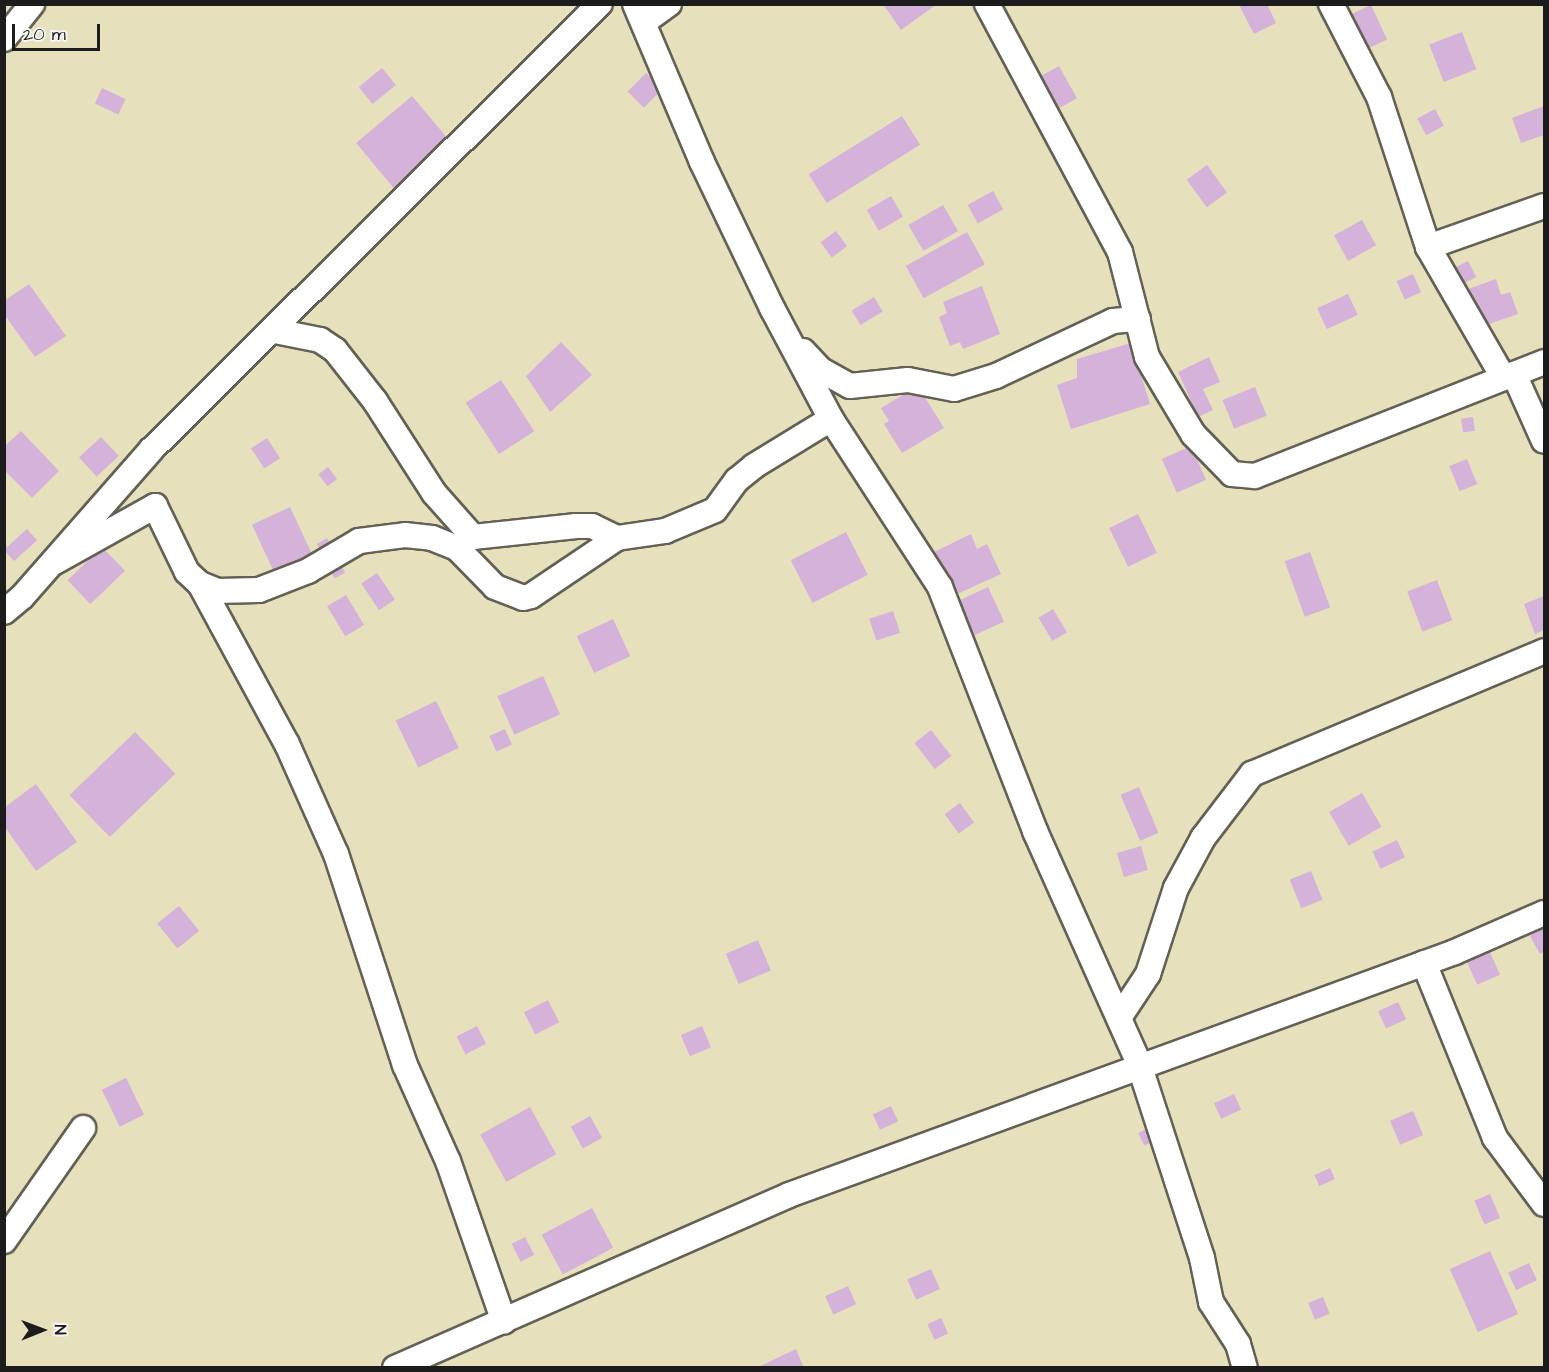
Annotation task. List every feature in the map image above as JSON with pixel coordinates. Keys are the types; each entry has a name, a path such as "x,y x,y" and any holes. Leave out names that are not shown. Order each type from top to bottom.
{"street":[{"path":"4,39 32,4"},
{"path":"4,612 53,563 152,449 275,331 600,4"},
{"path":"669,4 640,13 702,162 772,308 831,419 940,587 1035,831 1140,1064 1202,1257 1211,1302 1238,1344 1245,1368"},
{"path":"987,4 1120,252 1147,357 1193,434 1232,474 1255,476 1545,362"},
{"path":"1331,4 1379,97 1428,247 1508,375 1545,441"},
{"path":"1428,247 1545,206"},
{"path":"772,308 808,358 850,386 908,380 954,389 996,376 1113,321 1138,318"},
{"path":"275,331 320,340 335,350 375,401 434,493 473,537 592,526 617,538"},
{"path":"200,584 217,591 259,590 308,571 359,541 405,536 432,538 457,548 495,587 522,598 531,596 617,538 658,534 715,510 737,480 754,466 831,419"},
{"path":"53,563 155,506 187,572 200,584 288,744 336,854 405,1065 448,1161 504,1322"},
{"path":"1119,1018 1148,974 1176,888 1203,838 1251,774 1545,651"},
{"path":"395,1368 789,1195 1140,1064 1424,963 1545,913"},
{"path":"1424,963 1495,1138 1545,1204"},
{"path":"1098,973 1139,987"},
{"path":"4,1241 83,1128"}],"building":[{"path":"883,4 937,4 901,30"},
{"path":"1245,4 1267,4 1276,23 1254,34 1240,7"},
{"path":"1371,5 1387,39 1361,52 1345,17"},
{"path":"1462,32 1476,69 1444,82 1429,45"},
{"path":"1059,66 1077,98 1059,108 1042,76"},
{"path":"382,68 396,85 373,104 359,87"},
{"path":"646,73 662,89 644,108 628,91"},
{"path":"102,88 126,99 118,114 95,103"},
{"path":"412,96 451,143 395,190 356,143"},
{"path":"1544,106 1544,135 1521,143 1512,118"},
{"path":"1435,109 1444,126 1426,135 1417,118"},
{"path":"902,116 920,145 827,203 809,174"},
{"path":"1207,165 1227,193 1207,207 1187,180"},
{"path":"993,191 1003,209 978,223 968,205"},
{"path":"891,196 903,217 879,231 867,210"},
{"path":"943,205 958,231 923,251 908,225"},
{"path":"1362,220 1376,245 1348,261 1334,236"},
{"path":"836,231 847,246 832,258 821,242"},
{"path":"967,232 985,264 924,298 906,266"},
{"path":"1468,261 1476,277 1464,283 1456,267"},
{"path":"1413,274 1421,292 1405,300 1397,281"},
{"path":"1496,279 1501,295 1510,292 1518,314 1480,327 1468,289"},
{"path":"29,284 66,336 35,357 4,314 4,301"},
{"path":"982,286 1000,334 963,349 960,342 950,346 939,317 947,313 943,302"},
{"path":"1348,294 1358,315 1327,329 1317,308"},
{"path":"874,297 883,312 860,325 852,310"},
{"path":"561,342 592,375 550,412 526,376"},
{"path":"1131,343 1150,404 1071,429 1057,385 1077,378 1077,359"},
{"path":"1209,357 1220,382 1203,389 1213,410 1198,417 1178,372"},
{"path":"501,380 534,431 499,454 466,403"},
{"path":"918,386 944,428 902,453 884,424 889,421 881,408"},
{"path":"1255,387 1267,416 1234,429 1223,400"},
{"path":"1473,417 1475,431 1463,433 1461,419"},
{"path":"21,431 59,471 32,498 4,470 4,447"},
{"path":"101,437 119,456 97,476 79,457"},
{"path":"267,438 280,458 264,468 251,448"},
{"path":"1191,446 1206,480 1177,493 1162,459"},
{"path":"1467,459 1477,484 1459,491 1449,466"},
{"path":"328,467 337,479 327,486 318,474"},
{"path":"290,507 313,557 275,575 252,525"},
{"path":"1138,514 1157,553 1128,567 1109,528"},
{"path":"27,529 37,540 14,561 4,550"},
{"path":"846,532 868,575 813,603 791,560"},
{"path":"971,534 977,549 987,544 1001,574 955,595 934,552"},
{"path":"327,538 333,548 323,554 317,544"},
{"path":"102,547 125,571 90,604 67,580"},
{"path":"1310,552 1330,607 1305,617 1285,561"},
{"path":"339,562 345,572 335,578 329,568"},
{"path":"377,573 395,600 379,610 361,584"},
{"path":"1437,580 1452,620 1423,632 1407,591"},
{"path":"988,587 1004,621 968,638 952,604"},
{"path":"346,595 364,625 345,636 327,606"},
{"path":"1544,596 1544,630 1535,634 1524,604"},
{"path":"1053,609 1067,632 1052,641 1038,618"},
{"path":"893,611 900,633 876,641 869,619"},
{"path":"613,619 630,656 594,673 577,636"},
{"path":"543,676 560,714 514,735 497,696"},
{"path":"436,701 459,748 418,767 396,721"},
{"path":"505,729 512,745 496,751 489,736"},
{"path":"931,730 951,756 935,769 914,743"},
{"path":"135,732 175,774 110,837 70,795"},
{"path":"36,784 77,842 36,871 5,827 5,807"},
{"path":"1139,787 1159,833 1140,841 1121,795"},
{"path":"1362,793 1382,827 1349,846 1329,812"},
{"path":"960,803 974,822 959,834 945,814"},
{"path":"1397,840 1405,857 1381,869 1373,851"},
{"path":"1141,846 1148,870 1124,877 1117,853"},
{"path":"1311,871 1323,900 1301,908 1290,880"},
{"path":"179,906 199,931 177,948 157,924"},
{"path":"1544,928 1544,952 1540,954 1530,936"},
{"path":"758,940 771,970 739,984 726,954"},
{"path":"1489,950 1500,975 1477,985 1466,960"},
{"path":"548,1000 559,1022 535,1035 524,1012"},
{"path":"1398,1002 1406,1019 1386,1029 1378,1011"},
{"path":"477,1026 486,1044 466,1054 457,1036"},
{"path":"702,1026 711,1047 690,1056 681,1035"},
{"path":"126,1078 144,1115 120,1127 102,1090"},
{"path":"1234,1094 1241,1109 1221,1119 1214,1103"},
{"path":"891,1106 898,1121 880,1130 873,1114"},
{"path":"530,1107 556,1154 506,1182 480,1135"},
{"path":"1413,1111 1423,1135 1400,1145 1390,1121"},
{"path":"590,1116 602,1138 583,1149 571,1127"},
{"path":"1151,1127 1157,1140 1144,1146 1138,1133"},
{"path":"1330,1168 1335,1179 1319,1186 1314,1175"},
{"path":"1490,1194 1500,1218 1485,1225 1474,1201"},
{"path":"592,1208 613,1248 563,1274 542,1235"},
{"path":"525,1237 534,1255 521,1262 512,1244"},
{"path":"1490,1251 1518,1314 1478,1332 1450,1269"},
{"path":"1529,1263 1537,1280 1516,1290 1508,1273"},
{"path":"931,1269 940,1289 916,1300 907,1280"},
{"path":"848,1286 856,1304 833,1314 825,1296"},
{"path":"1323,1297 1330,1314 1315,1320 1308,1303"},
{"path":"941,1318 948,1333 935,1340 927,1324"},
{"path":"796,1349 804,1368 756,1368"}]}
